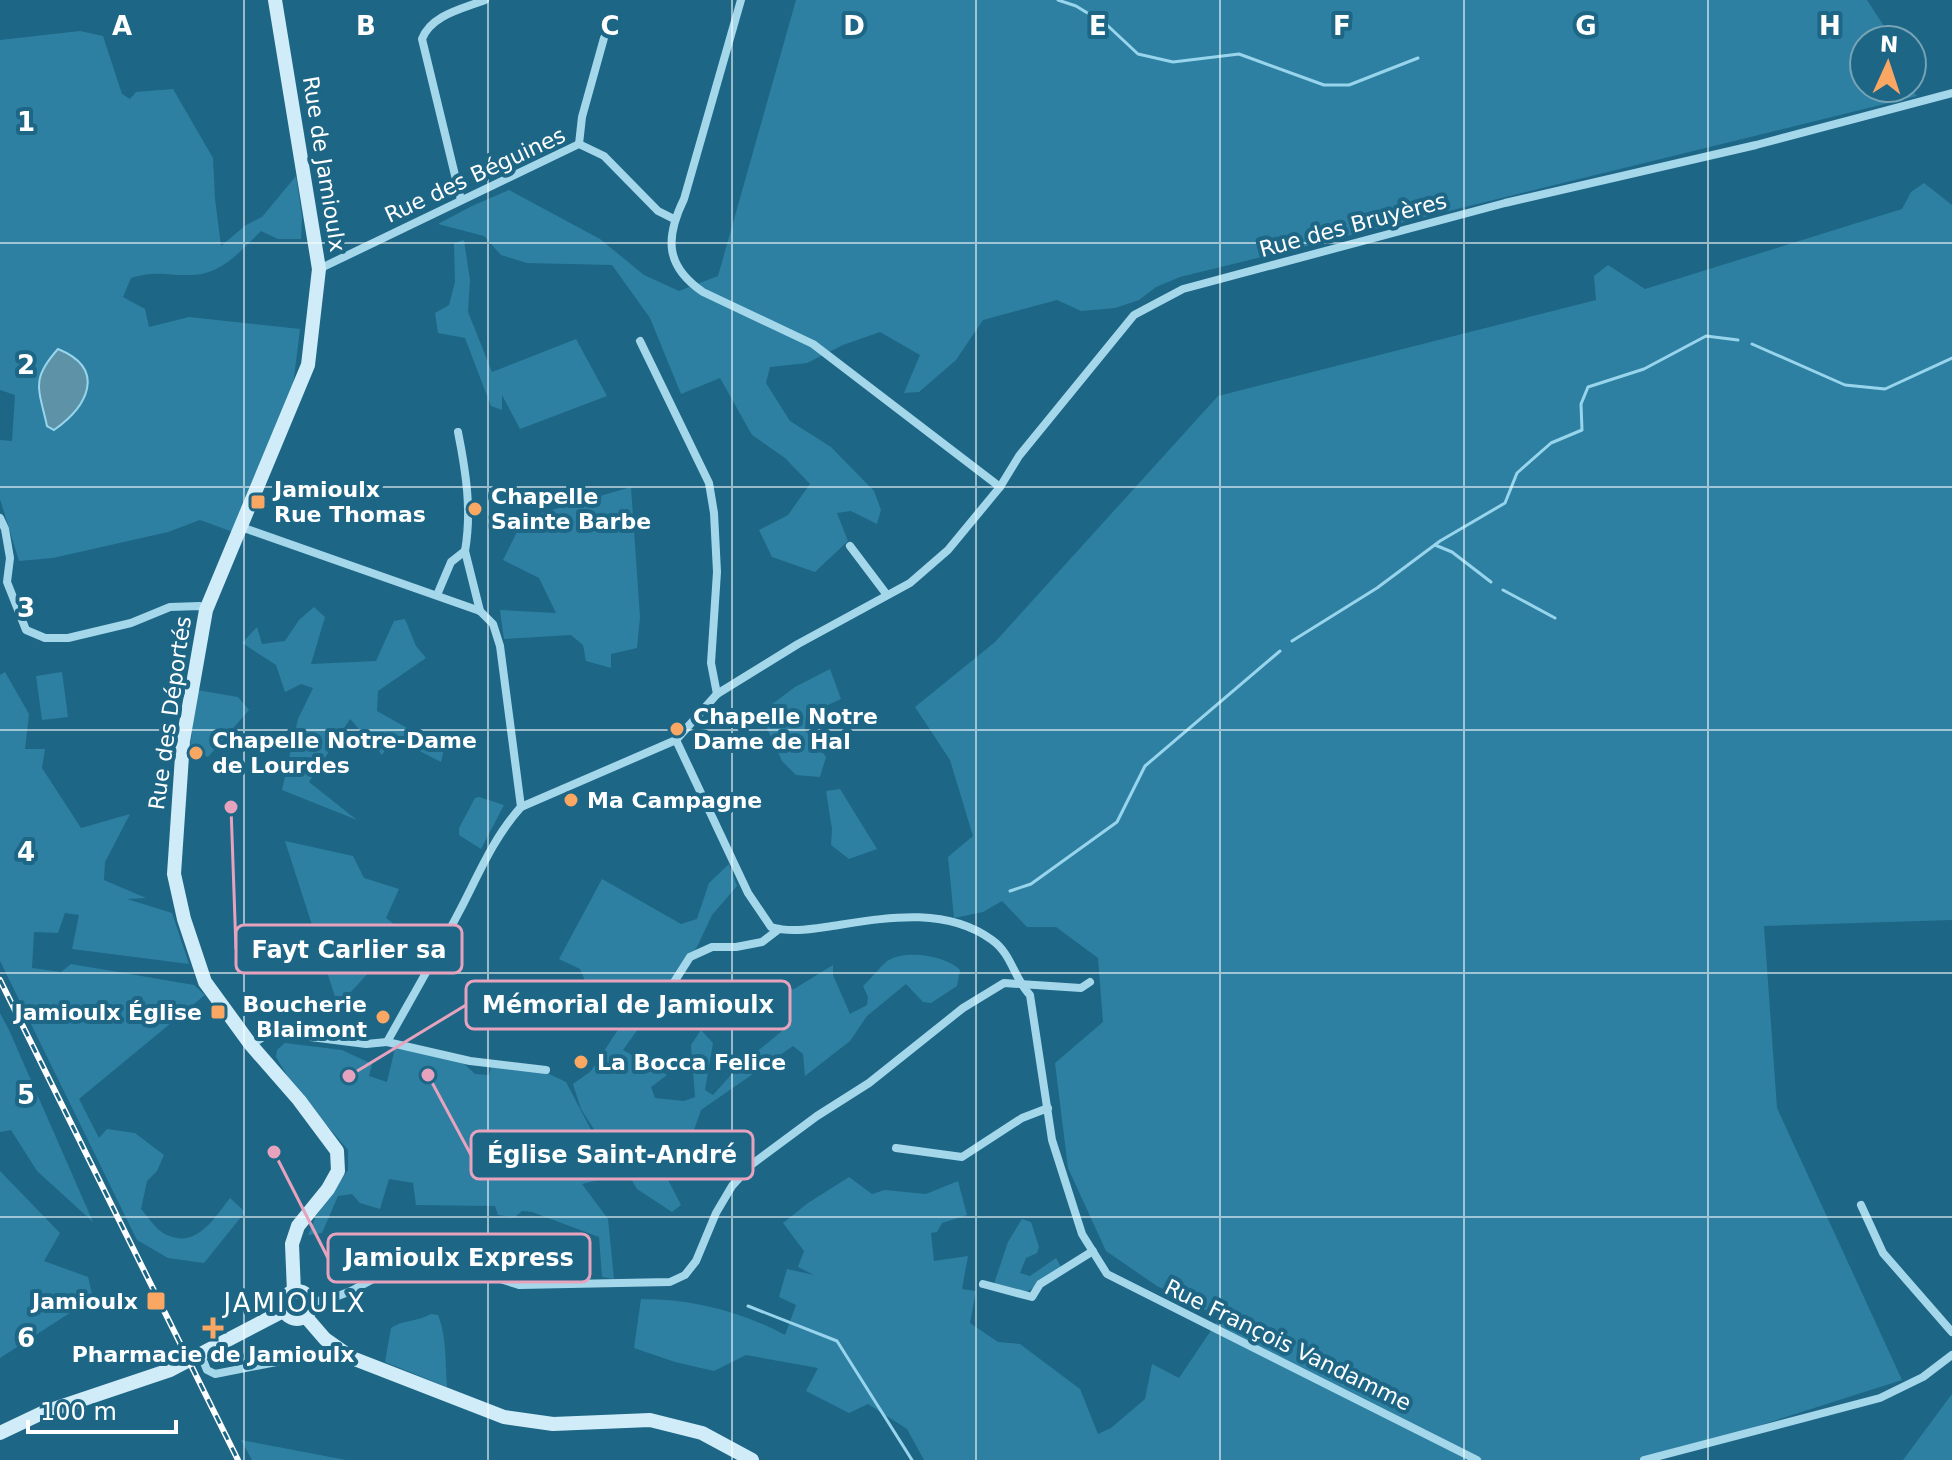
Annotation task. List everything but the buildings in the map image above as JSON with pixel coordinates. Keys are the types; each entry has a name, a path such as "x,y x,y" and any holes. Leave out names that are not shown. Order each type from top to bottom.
{"street":[{"name":"Rue de Jamioulx","path":"275,0 319,269 308,365 282,426"},
{"path":"461,200 422,39 427,27 438,19 485,0"},
{"path":"741,0 684,199 674,219 672,259 687,281 706,294 813,344 1000,487"},
{"path":"579,144 582,117 604,38"},
{"name":"Rue des Bruyères","path":"521,807 676,740 717,694 798,644 910,583 948,550 1000,487 1019,456 1134,315 1183,289 1505,203 1756,145 1952,93"},
{"name":"Rue des Béguines","path":"319,269 579,144 604,156 658,211 674,219"},
{"path":"640,341 709,483 717,572 711,663 717,694"},
{"name":"Rue des Déportés","path":"282,426 206,610 183,741 174,874 184,919 205,982 251,1045 299,1100 337,1151 338,1171 328,1189 298,1226 292,1244 294,1292"},
{"path":"458,432 466,475 469,528 465,551 480,611"},
{"path":"0,518 10,558 7,582 26,630 45,638 68,638 131,623 170,607 200,606 206,610"},
{"path":"241,527 480,611 493,624 500,646 521,807 490,849 387,1042"},
{"path":"850,546 887,595"},
{"path":"437,595 451,562 465,551"},
{"path":"676,740 748,893 771,927 779,929"},
{"name":"Rue François Vandamme","path":"779,929 794,931 895,918 934,917 992,940 1003,949 1020,985 1030,995 1057,1153 1082,1234 1107,1274 1477,1460"},
{"path":"648,1023 690,957 712,947 762,942 779,929"},
{"path":"752,1460 702,1433 650,1420 553,1424 504,1417 352,1358 325,1339 308,1310 306,1294 294,1292 286,1296 282,1303 283,1311 292,1319 308,1310 330,1299 371,1281 399,1265 424,1261 450,1263 519,1285 670,1282 685,1275 696,1261 716,1213 732,1186 751,1165 817,1116 869,1083 963,1008 1004,983 1081,988 1090,982"},
{"path":"251,1045 271,1032 366,1044 387,1042 470,1061 546,1070"},
{"path":"896,1148 962,1157 1022,1118 1048,1108"},
{"path":"1861,1205 1883,1253 1952,1332"},
{"path":"983,1284 1032,1297 1040,1284 1093,1251"},
{"path":"0,1433 42,1413 184,1363 283,1311"},
{"path":"201,1355 207,1370 215,1374 339,1349"},
{"path":"1644,1460 1880,1398 1923,1377 1952,1355"}],"shaded area":[{"path":"796,0 1867,0 1883,24 1848,24 1848,104 1884,104 1180,277 1156,287 1139,300 1115,308 1081,311 1057,300 983,320 956,360 919,392 904,393 920,355 880,332 843,345 807,363 770,367 766,383 790,421 831,447 874,491 881,510 877,524 851,511 837,513 848,541 815,572 772,557 759,530 788,515 810,484 785,458 752,435 720,378 681,394 650,318 612,265 527,263 501,255 484,236 438,224 509,190 600,239 644,275 679,291 718,276"},
{"path":"80,31 103,36 122,94 130,99 136,92 173,89 213,158 221,246 246,225 262,217 296,176 302,216 301,239 278,239 261,231 231,259 213,270 204,274 156,274 131,278 123,297 145,309 149,327 189,317 300,329 293,386 233,532 200,520 168,532 53,558 19,561 0,499 0,440 12,441 15,395 0,390 0,40"},
{"path":"1924,183 1952,205 1952,920 1764,926 1777,1108 1902,1380 1651,1460 924,1460 907,1429 868,1404 849,1413 806,1391 818,1368 746,1355 714,1371 634,1348 641,1299 678,1301 715,1308 751,1319 785,1335 796,1305 779,1297 787,1269 814,1275 798,1267 804,1251 783,1223 849,1177 872,1194 885,1190 926,1194 958,1181 967,1215 942,1223 937,1232 931,1233 934,1261 968,1256 962,1289 976,1291 970,1323 998,1342 1020,1344 1080,1389 1098,1434 1111,1428 1145,1399 1152,1364 1179,1378 1220,1317 1157,1286 1106,1251 1068,1168 1055,1063 1103,1022 1098,958 1056,927 1027,927 1002,901 983,912 954,918 948,857 973,836 950,760 915,707 995,642 1218,396 1596,300 1594,276 1608,265 1645,289 1902,209 1911,192"},
{"path":"464,240 470,280 468,312 492,372 576,339 607,396 520,429 502,395 502,410 491,406 465,338 438,333 435,313 449,305 455,282 454,243"},
{"path":"58,349 83,367 87,388 76,410 54,430 47,426 39,385 43,369"},
{"path":"631,487 640,617 637,648 611,654 611,668 586,661 583,645 571,635 504,639 500,610 556,613 539,578 503,560 524,518"},
{"path":"314,607 325,617 311,664 376,661 394,621 405,619 416,646 426,658 378,691 377,711 444,749 441,762 394,738 382,755 350,719 309,782 357,820 282,790 298,719 313,688 301,684 285,692 276,665 242,643 257,627 262,644 285,641 299,620"},
{"path":"830,669 841,699 806,715 805,730 826,757 820,777 796,775 782,761 765,724 771,705 795,687"},
{"path":"5,672 29,714 25,749 45,749 42,768 81,828 130,814 105,862 104,880 146,898 127,899 172,913 189,964 72,949 79,915 65,913 58,933 34,932 32,968 61,972 71,964 194,985 205,995 79,1099 99,1138 107,1129 135,1133 164,1155 157,1171 147,1181 141,1209 163,1233 174,1238 194,1236 210,1223 230,1198 245,1212 204,1263 168,1258 137,1240 0,961 0,675"},
{"path":"62,672 68,717 42,720 36,676"},
{"path":"197,690 238,697 249,710 208,757 190,749"},
{"path":"840,789 877,849 849,859 831,845 832,829 826,791"},
{"path":"475,798 504,805 481,849 459,835 459,828"},
{"path":"285,841 353,856 364,878 399,889 386,918 405,933 338,1006"},
{"path":"729,864 737,886 712,915 697,947 623,1050 667,1075 651,1087 655,1098 684,1101 695,1097 691,1045 701,1030 713,1043 705,1090 713,1095 737,1068 782,1031 778,1018 766,1003 775,992 794,989 833,965 833,975 850,1014 867,1005 868,997 863,986 893,958 912,955 934,957 960,970 957,986 931,1003 923,1002 906,984 867,1016 850,1041 805,1076 803,1054 793,1046 701,1110 684,1158 666,1176 681,1205 672,1212 637,1189 620,1160 581,1109 573,1084 591,1071 627,1016 586,983 580,969 559,959 602,879 681,924 697,919 709,883"},
{"path":"0,1013 93,1222 37,1171 11,1130 0,1132"},
{"path":"285,1043 342,1050 372,1064 369,1076 387,1082 395,1048 460,1060 475,1074 489,1075 491,1067 547,1073 566,1082 612,1170 598,1180 582,1184 608,1219 614,1279 602,1277 599,1237 532,1212 522,1211 515,1217 498,1215 495,1206 416,1205 413,1183 389,1179 380,1209 360,1203 352,1194 338,1196 322,1233 308,1235 316,1216 348,1170 348,1150 294,1087 276,1057 277,1050"},
{"path":"0,1171 60,1233 44,1261 88,1277 93,1298 0,1358"},
{"path":"1022,1219 1031,1222 1039,1247 1037,1253 1026,1258 1020,1273 1030,1276 1056,1258 1062,1269 1025,1293 994,1284 1008,1242"},
{"path":"431,1314 438,1315 443,1332 447,1387 385,1362 391,1328"},
{"path":"1952,1394 1952,1460 1903,1460"},
{"path":"241,1440 346,1460 252,1460"}],"waterway":[{"path":"1058,0 1076,6 1107,25 1138,54 1173,62 1239,54 1324,85 1349,85 1418,58"},
{"path":"1292,641 1377,588 1440,541 1505,503 1517,473 1551,443 1582,430 1581,404 1588,387 1644,369 1706,336 1738,340"},
{"path":"1752,344 1845,385 1885,389 1952,358"},
{"path":"1435,545 1452,552 1491,582"},
{"path":"1503,590 1555,618"},
{"path":"1010,891 1031,884 1117,822 1145,766 1280,651"},
{"path":"748,1306 837,1341 912,1460"}],"railway":[{"path":"0,980 238,1460"}],"place":[{"name":"Jamioulx Rue Thomas","path":"258,502"},
{"name":"Chapelle Sainte Barbe","path":"475,509"},
{"name":"Chapelle Notre Dame de Hal","path":"677,729"},
{"name":"Chapelle Notre-Dame de Lourdes","path":"196,753"},
{"name":"Ma Campagne","path":"571,800"},
{"name":"Fayt Carlier sa","path":"231,807"},
{"name":"Jamioulx Église","path":"218,1012"},
{"name":"Boucherie Blaimont","path":"383,1017"},
{"name":"La Bocca Felice","path":"581,1062"},
{"name":"Église Saint-André","path":"428,1075"},
{"name":"Mémorial de Jamioulx","path":"349,1076"},
{"name":"Jamioulx Express","path":"274,1152"},
{"name":"Jamioulx","path":"156,1301"},
{"name":"Pharmacie de Jamioulx","path":"213,1328"}],"district":[{"name":"JAMIOULX","path":"295,1303"}]}
